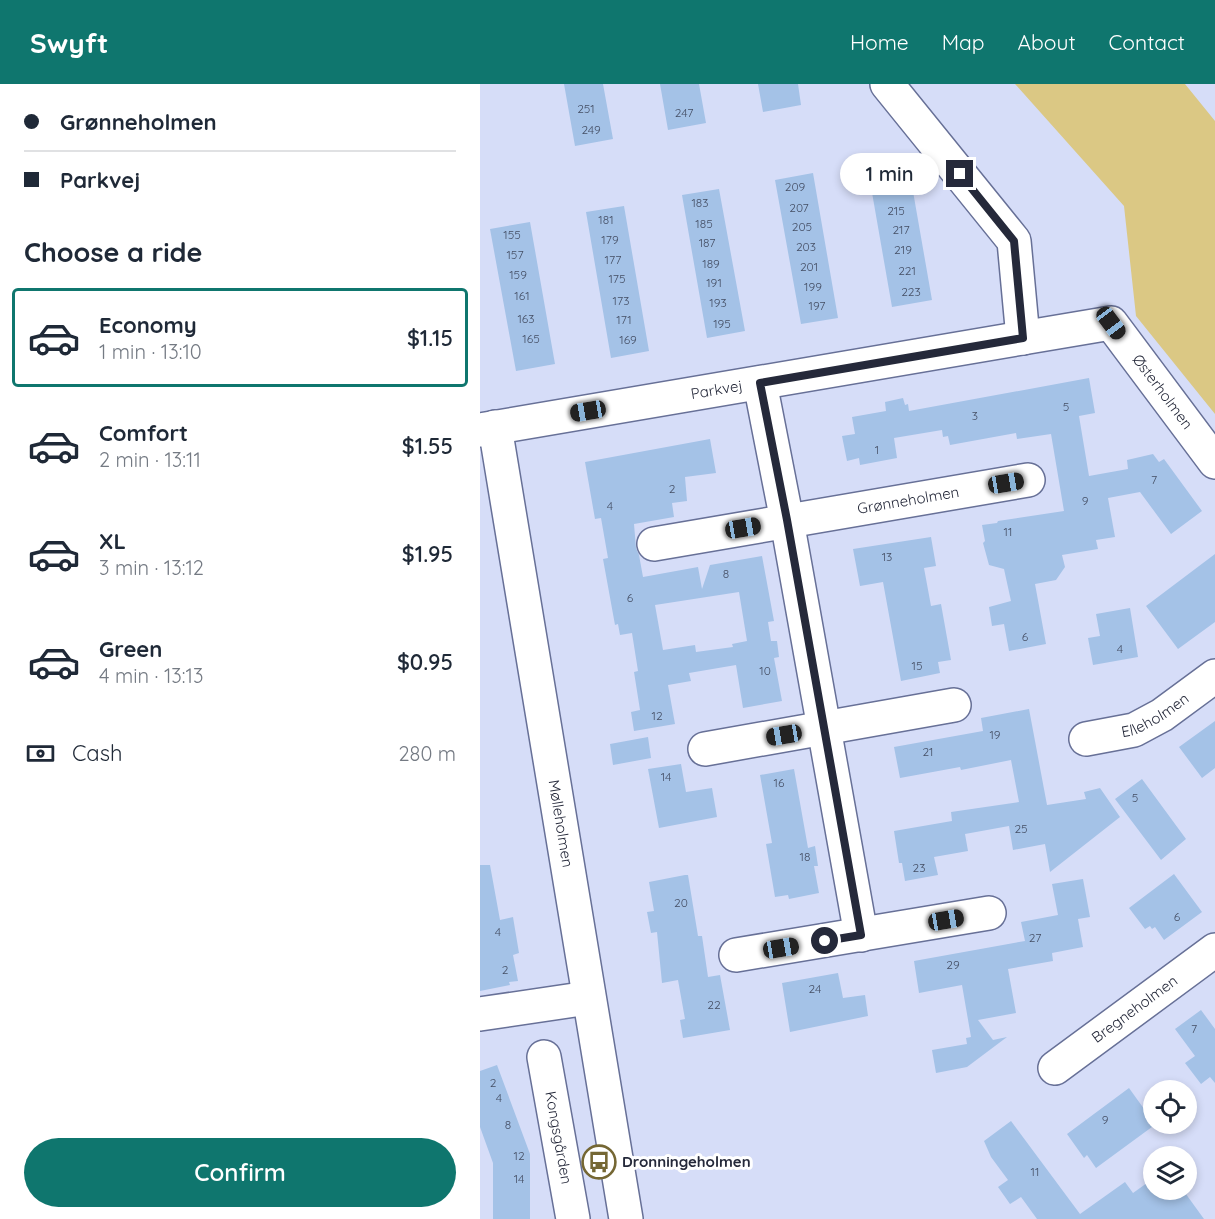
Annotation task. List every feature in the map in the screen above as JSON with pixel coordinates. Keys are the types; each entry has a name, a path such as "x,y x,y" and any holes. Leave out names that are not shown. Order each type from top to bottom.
{"street":[{"path":"887,84 1014,241 1023,338"},
{"name":"Parkvej","path":"487,429 1111,323"},
{"name":"Østerholmen","path":"1111,323 1215,462"},
{"path":"760,383 787,520 861,935"},
{"name":"Mølleholmen","path":"487,429 626,1219"},
{"name":"Grønneholmen","path":"654,544 1029,480"},
{"name":"Elleholmen","path":"1086,739 1134,730 1162,715 1215,676"},
{"path":"705,749 954,705"},
{"path":"736,955 989,913"},
{"name":"Bregneholmen","path":"1055,1068 1215,950"},
{"path":"480,1014 588,998"},
{"name":"Kongsgården","path":"544,1057 573,1219"}],"shaded area":[{"path":"1015,84 1185,84 1215,121 1215,414 1136,316 1124,206"}],"building":[{"path":"564,84 603,84 613,139 575,146"},
{"path":"660,84 699,84 706,123 668,130"},
{"path":"758,84 798,84 801,105 763,112"},
{"path":"907,157 932,300 892,307 867,164"},
{"path":"813,173 838,318 801,324 775,180"},
{"path":"719,189 745,331 707,338 682,195"},
{"path":"624,206 649,351 611,358 586,212"},
{"path":"530,222 555,364 516,371 490,229"},
{"path":"1089,378 1095,413 1079,416 1089,476 1128,469 1127,460 1153,454 1159,462 1164,459 1202,511 1171,534 1140,492 1108,498 1115,537 1096,540 1098,549 1062,555 1065,567 1056,580 1035,584 1046,644 1009,651 1004,624 992,626 989,607 1011,601 1004,569 989,565 983,543 985,541 982,525 1064,511 1051,434 1017,439 1016,433 950,445 948,436 943,437 942,430 894,438 897,458 860,465 859,458 847,461 842,436 855,434 852,417 886,411 885,402 903,398 905,405 908,404 909,411"},
{"path":"710,439 716,473 685,477 687,501 672,503 674,517 634,524 636,548 643,577 698,567 702,589 710,565 762,556 774,621 768,622 771,641 777,641 779,657 774,658 782,701 743,708 736,665 689,673 691,681 668,685 675,724 634,731 631,712 640,710 634,672 638,671 632,633 620,635 618,624 615,625 603,559 608,558 601,518 595,519 585,462","holes":["739,592 747,641 732,644 733,647 696,652 695,645 663,650 655,605"]},
{"path":"931,537 936,566 924,568 931,606 941,604 951,660 938,662 940,673 901,681 883,582 860,586 853,549"},
{"path":"1215,554 1215,622 1178,649 1146,606"},
{"path":"1130,608 1138,657 1093,665 1088,638 1100,636 1096,614"},
{"path":"1029,709 1047,805 1086,799 1084,792 1100,788 1120,817 1050,872 1045,844 1013,850 1009,826 965,834 968,851 934,857 938,875 905,881 902,863 899,863 894,831 952,821 951,812 1019,802 1011,760 961,770 960,767 900,778 894,747 983,731 981,718"},
{"path":"1215,721 1215,768 1202,778 1179,747"},
{"path":"648,737 651,758 613,765 610,744"},
{"path":"681,764 686,792 712,788 717,817 659,828 648,769"},
{"path":"794,769 808,848 815,846 818,866 814,866 819,893 789,899 788,895 775,897 766,844 772,843 760,775"},
{"path":"1142,779 1186,839 1161,860 1115,799"},
{"path":"480,865 490,865 500,920 513,917 519,953 513,955 518,981 509,982 510,985 480,991"},
{"path":"1174,874 1202,912 1164,940 1155,927 1152,929 1150,926 1145,929 1129,908"},
{"path":"688,875 698,936 702,936 708,977 720,975 730,1030 683,1038 680,1020 685,1019 678,980 662,983 657,932 651,933 647,912 654,911 649,882"},
{"path":"1083,879 1090,917 1078,919 1083,947 1052,953 1053,961 1008,969 1016,1013 978,1020 993,1040 1007,1037 967,1067 936,1073 932,1050 967,1044 966,1038 971,1037 962,985 919,993 914,961 1025,941 1021,922 1058,915 1052,884"},
{"path":"838,973 843,998 865,995 868,1016 790,1032 782,983"},
{"path":"1201,1010 1215,1029 1215,1083 1210,1077 1201,1084 1185,1063 1195,1056 1175,1029"},
{"path":"497,1065 530,1154 530,1219 493,1219 493,1163 480,1127 480,1071"},
{"path":"1129,1088 1143,1107 1143,1134 1096,1168 1087,1155 1084,1158 1067,1134"},
{"path":"1011,1121 1080,1214 1125,1182 1133,1193 1143,1186 1143,1200 1190,1200 1204,1219 1037,1219 1021,1197 1010,1204 998,1187 1008,1180 991,1157 984,1141"}],"place":[{"name":"Dronningeholmen","path":"599,1162"}],"route":[{"path":"825,941 861,935 787,520 760,383 1023,338 1014,241 960,174"}]}
